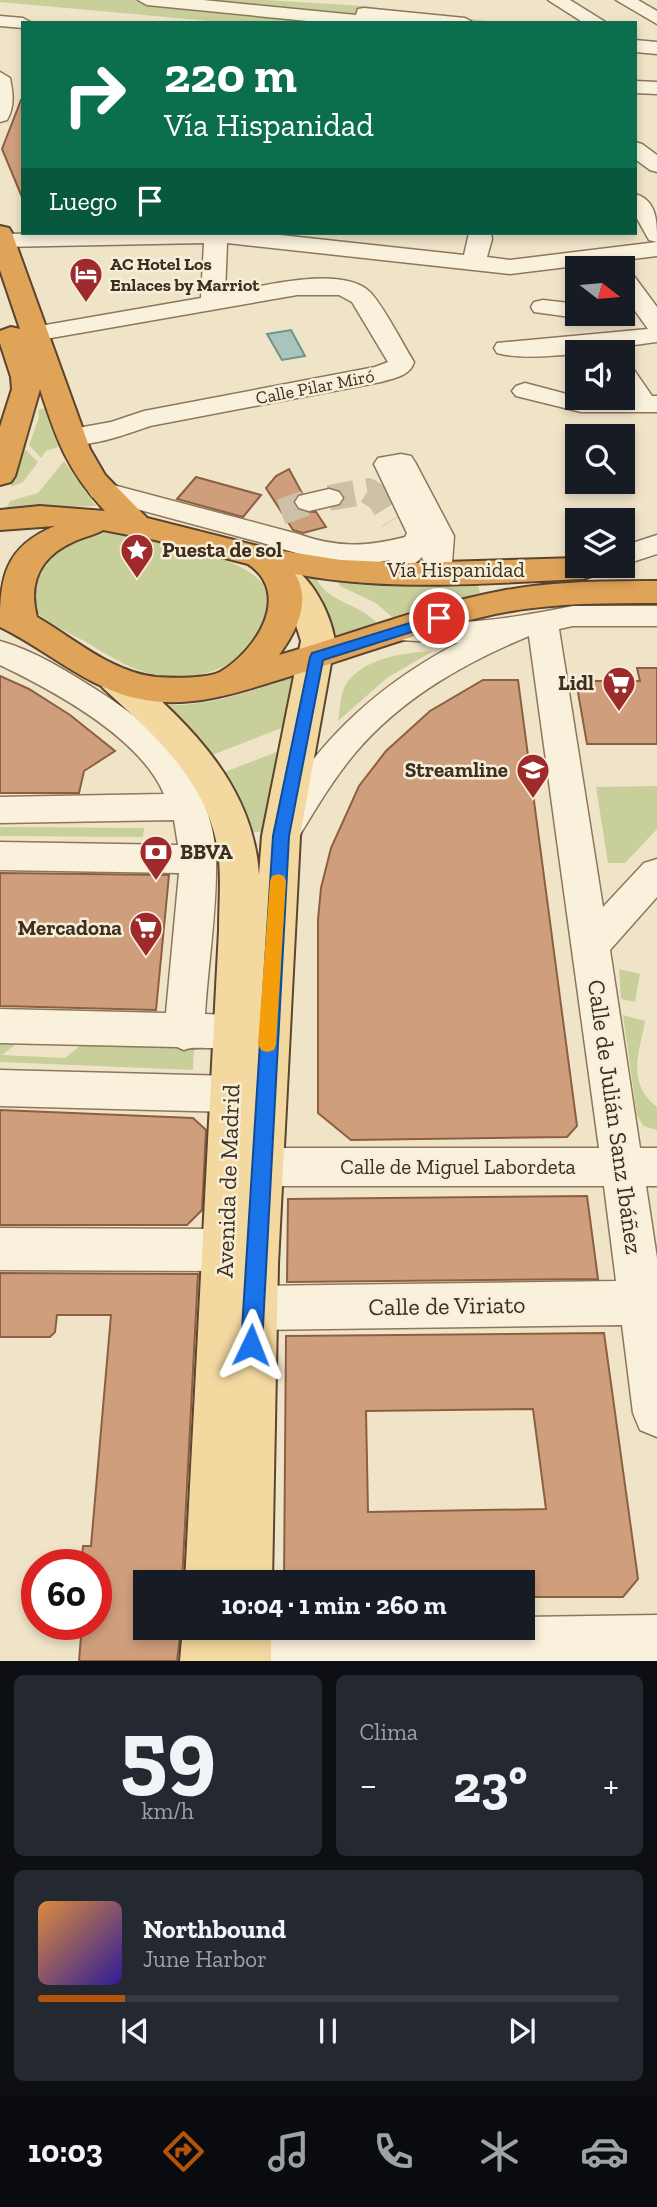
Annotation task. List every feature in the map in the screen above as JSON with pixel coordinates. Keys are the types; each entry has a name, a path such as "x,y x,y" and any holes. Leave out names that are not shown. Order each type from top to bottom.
{"highway":[{"path":"1,239 43,353 70,437 85,468 102,491 137,516"},
{"path":"0,306 21,363 26,389 0,475"},
{"name":"Vía Hispanidad","path":"0,520 56,515 137,516 331,569 385,571 436,554 565,564"},
{"name":"Vía Hispanidad","path":"137,516 71,529 51,537 26,555 17,568 9,593 11,604 7,613 115,679 170,691 201,689 226,683 398,630 510,600 594,592 656,609"},
{"name":"Vía Hispanidad","path":"226,683 253,664 280,626 285,594 265,553"},
{"name":"Vía Hispanidad","path":"635,567 657,567"}],"main road":[{"name":"Avenida de Madrid","path":"244,1570 244,1274 248,1098 272,965 281,836 317,657 317,629 309,609 265,553"},
{"name":"Avenida de Madrid","path":"115,679 190,750 223,803 236,845 239,906 234,1032 260,1167 244,1274 214,1570"}],"street":[{"path":"147,0 418,17"},
{"path":"557,0 594,21"},
{"path":"625,0 657,19"},
{"path":"228,4 313,4 449,21"},
{"path":"0,21 21,23"},
{"path":"637,27 657,26"},
{"path":"637,46 657,48"},
{"path":"0,78 5,99 0,116"},
{"path":"637,87 657,88"},
{"path":"637,146 657,141"},
{"path":"637,148 657,166"},
{"path":"645,204 657,235"},
{"path":"1,239 148,235"},
{"path":"213,302 217,235"},
{"path":"237,235 336,240 473,264 517,267 565,264"},
{"path":"473,264 480,235"},
{"path":"633,256 657,249"},
{"name":"Calle Pilar Miró","path":"34,334 309,287 352,290 361,296 400,355 400,367 381,374 144,419 116,429 70,437"},
{"path":"640,303 657,324"},
{"path":"543,307 565,309"},
{"path":"635,340 657,335"},
{"path":"506,348 565,348"},
{"path":"635,386 650,404"},
{"path":"525,391 581,404 650,404"},
{"path":"265,553 290,523 307,543 324,548 381,548 397,539 399,532 393,520"},
{"path":"635,552 657,544"},
{"path":"265,553 436,554"},
{"name":"Vía Hispanidad","path":"398,630 462,633 589,615 656,609"},
{"path":"281,836 344,744 377,711 424,676 531,624"},
{"name":"Calle de Julián Sanz Ibáñez","path":"531,624 590,946 639,1167 641,1303 657,1413"},
{"path":"0,652 47,674 134,733 170,771 192,821 198,859 184,1033"},
{"path":"0,810 186,807"},
{"path":"0,856 198,859"},
{"path":"590,946 653,882"},
{"name":"Avenida de Madrid","path":"234,1032 248,1018 272,965"},
{"path":"0,1026 184,1033 234,1032"},
{"path":"0,1087 248,1098"},
{"name":"Calle de Miguel Labordeta","path":"260,1167 639,1167"},
{"name":"Calle de Viriato","path":"0,1249 244,1274 641,1303"},
{"path":"226,1643 657,1640"}],"green space":[{"path":"267,0 363,6 487,21 210,21 0,2"},
{"path":"38,410 49,410 61,446 46,451 41,458 29,445 39,417"},
{"path":"21,450 26,450 38,462 23,482 11,487"},
{"path":"64,461 96,506 6,509 10,501 38,493"},
{"path":"101,532 187,548 211,555 251,573 262,583 268,598 266,618 257,636 238,658 212,671 168,677 146,673 125,664 49,622 33,606 28,575 42,555 83,535"},
{"path":"303,576 316,578 328,593 362,611 377,623 333,636"},
{"path":"338,580 477,582 480,593 393,618 376,603 340,586"},
{"path":"433,651 387,678 338,721 344,688 350,678 360,670 383,659"},
{"path":"291,678 294,680 284,727 212,755 164,707 214,701"},
{"path":"279,751 265,831 247,833 222,773"},
{"path":"657,786 657,829 625,863 608,863 596,787"},
{"path":"0,827 144,828 143,837 0,836"},
{"path":"619,969 640,974 635,1002 621,999"},
{"path":"623,1015 645,1021 638,1057 638,1078 647,1098 657,1107 657,1130 643,1126 637,1115"},
{"path":"0,1038 20,1041 2,1055 65,1058 86,1041 186,1045 194,1048 193,1070 0,1062"}],"water":[{"path":"291,330 305,356 282,360 267,334"}],"building":[{"path":"21,100 21,195 2,149"},
{"path":"289,469 302,493 297,495 293,503 298,511 316,512 326,527 303,533 293,530 266,488 276,476"},
{"path":"196,477 261,495 243,517 177,499"},
{"name":"Lidl","path":"637,668 657,668 657,744 587,744 576,681 640,681"},
{"path":"0,676 29,689 70,715 115,751 84,771 79,793 0,793"},
{"path":"483,680 518,680 577,1126 567,1137 351,1140 318,1113 318,920 321,888 331,848 359,786 386,751 430,711"},
{"path":"0,873 169,875 156,1010 0,1006"},
{"path":"0,1110 193,1118 206,1130 202,1210 187,1225 0,1225"},
{"path":"587,1196 598,1279 287,1282 288,1199"},
{"path":"0,1273 198,1274 183,1570 133,1570 133,1640 180,1640 177,1661 79,1661 81,1640 112,1640 112,1549 83,1549 83,1546 91,1546 111,1315 57,1315 55,1332 50,1337 0,1337"},
{"path":"604,1333 638,1579 623,1597 535,1597 535,1570 284,1570 286,1336","holes":["533,1409 546,1509 368,1512 366,1411"]}],"tunnel":[{"path":"329,498 368,491 380,499 393,520"},
{"path":"281,512 309,502"}],"slow traffic":[{"path":"267,1044 278,881"}],"place":[{"name":"AC Hotel Los Enlaces by Marriot","path":"86,304"},
{"name":"Puesta de sol","path":"137,580"},
{"name":"Lidl","path":"619,713"},
{"name":"Streamline","path":"533,800"},
{"name":"BBVA","path":"156,882"},
{"name":"Mercadona","path":"146,958"}],"route":[{"path":"251,1345 281,836 317,657 439,618"}]}
